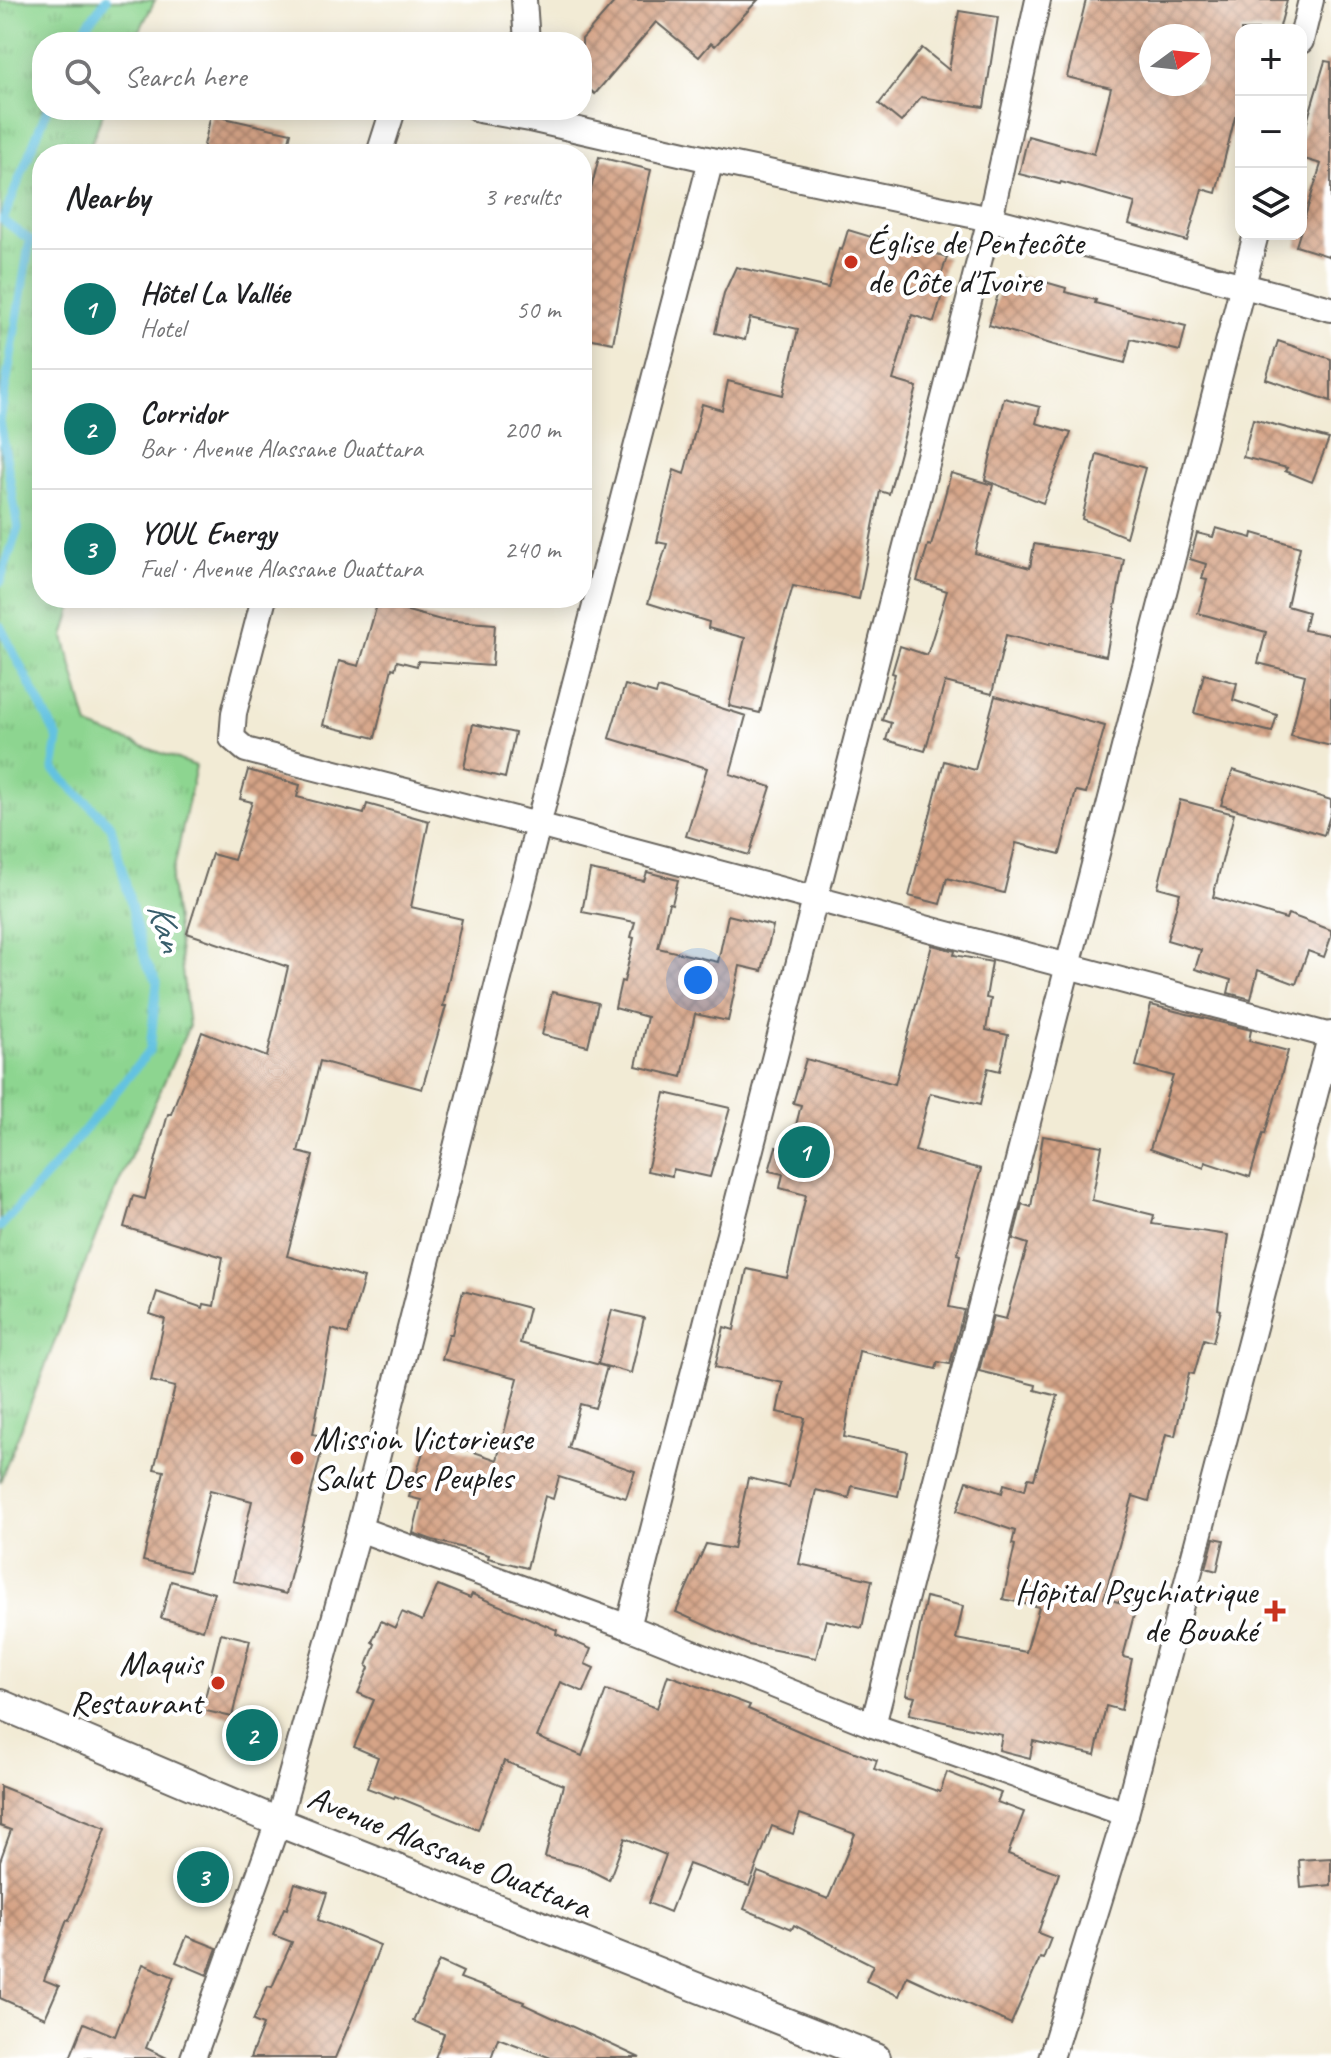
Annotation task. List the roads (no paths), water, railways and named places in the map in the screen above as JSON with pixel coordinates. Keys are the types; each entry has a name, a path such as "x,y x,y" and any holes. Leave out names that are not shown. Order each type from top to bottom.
{"street":[{"path":"524,0 526,32"},
{"path":"628,1627 990,219 1038,0"},
{"path":"1305,24 1311,0"},
{"path":"382,144 390,120"},
{"path":"554,120 711,160 990,219 1331,309"},
{"path":"193,2058 278,1822 359,1529 711,160"},
{"path":"873,1725 1254,240"},
{"path":"261,608 234,713 232,738 246,750 1331,1035 1126,1814 1051,2058"},
{"path":"359,1529 628,1627 873,1725 1126,1814"},
{"name":"Avenue Alassane Ouattara","path":"0,1704 278,1822 876,2058"}],"waterway":[{"name":"Kan","path":"82,32 106,0"},
{"name":"Kan","path":"33,144 43,120"},
{"name":"Kan","path":"0,582 18,528 0,421 30,240 3,220 32,148"},
{"name":"Kan","path":"0,626 58,739 53,769 111,826 145,960 157,982 150,1050 56,1165 0,1227"}],"place":[{"name":"Église de Pentecôte de Côte d'Ivoire","path":"851,262"},
{"name":"Hôtel La Vallée","path":"804,1152"},
{"name":"Mission Victorieuse Salut Des Peuples","path":"297,1458"},
{"name":"Hôpital Psychiatrique de Bouaké","path":"1275,1611"},
{"name":"Maquis Restaurant","path":"218,1683"},
{"name":"Corridor","path":"252,1735"},
{"name":"YOUL Energy","path":"203,1877"}]}
